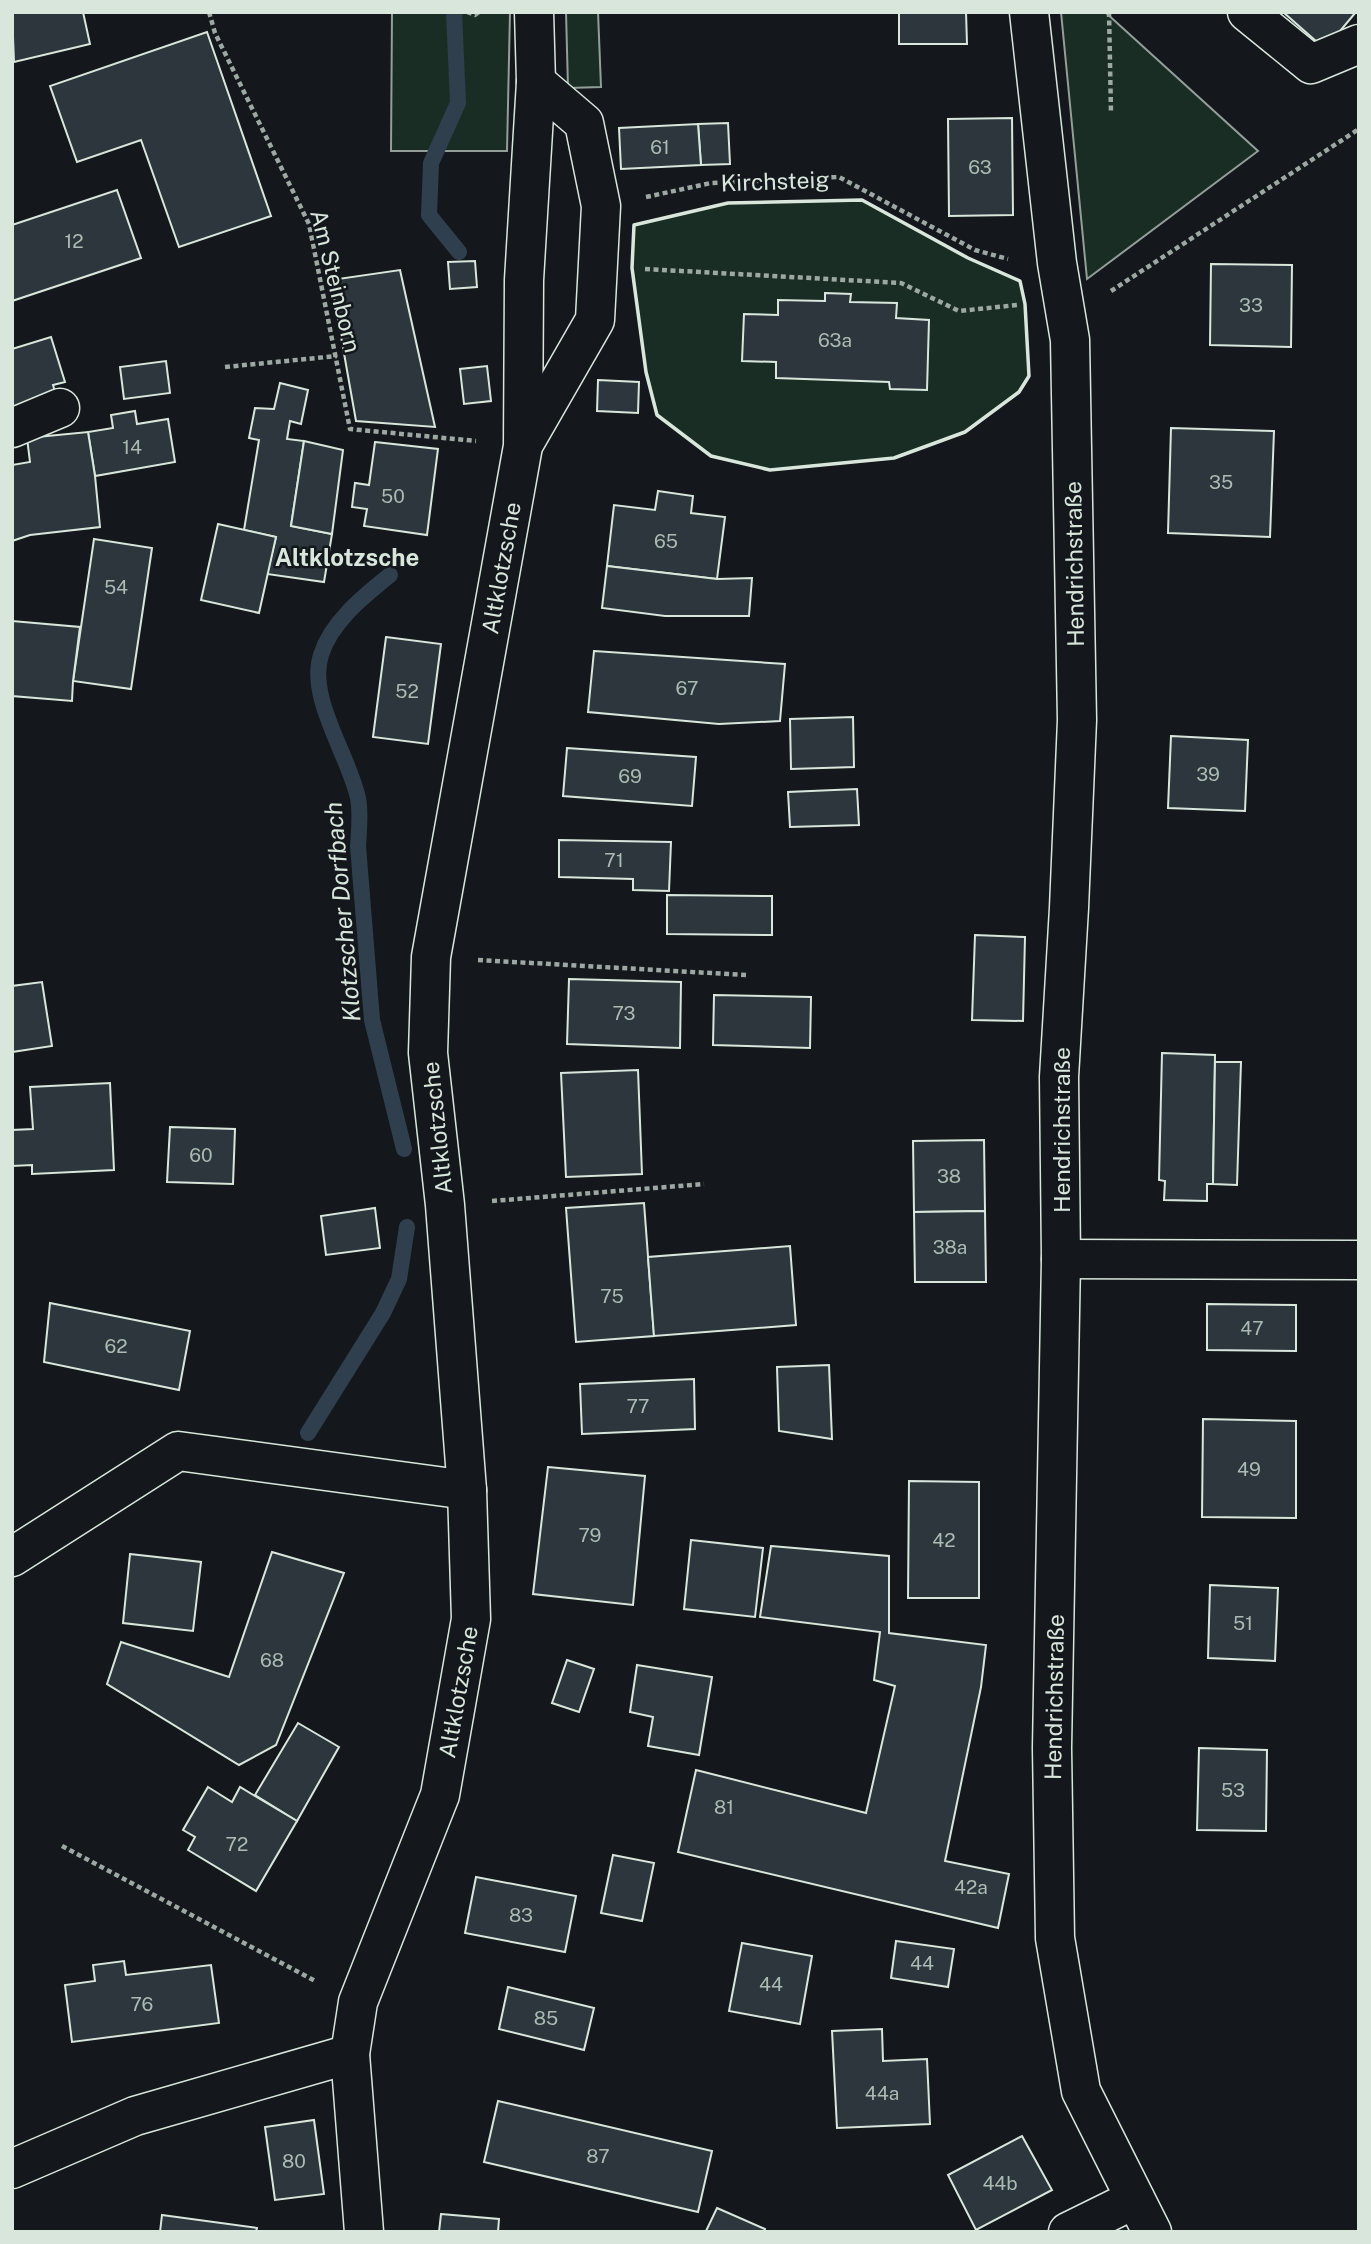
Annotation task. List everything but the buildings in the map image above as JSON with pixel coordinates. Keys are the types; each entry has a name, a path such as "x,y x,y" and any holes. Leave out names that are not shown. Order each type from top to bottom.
{"street":[{"name":"Altklotzsche","path":"364,2232 350,2054 358,2002 440,1795 471,1619 467,1490 445,1205 428,1053 431,957 523,446 524,280 536,82 534,12"},
{"name":"Hendrichstraße","path":"1029,12 1058,263 1068,320 1077,720 1059,1077 1061,1259 1052,1748 1055,1938 1081,2091 1144,2216"},
{"path":"1247,12 1311,64 1359,44"},
{"path":"523,446 595,320 601,206 584,123 536,82"},
{"path":"12,428 60,408"},
{"path":"1061,1259 1359,1260"},
{"path":"12,1557 178,1451 467,1490"},
{"path":"12,2169 135,2116 350,2054"},
{"path":"1068,2232 1144,2216"}],"path":[{"name":"Am Steinborn","path":"209,12 215,33 309,224 350,429 485,442"},
{"path":"467,12 475,15 480,12"},
{"path":"1109,12 1111,113"},
{"path":"1068,320 1359,129"},
{"name":"Kirchsteig","path":"601,206 711,183 839,177 975,250 1021,263 1058,263"},
{"path":"598,266 901,283 959,311 1025,304"},
{"path":"225,367 337,356"},
{"path":"431,957 746,975"},
{"path":"445,1205 704,1184"},
{"path":"62,1846 358,2002"}],"green space":[{"path":"392,12 510,12 507,151 391,151"},
{"path":"566,12 598,12 601,87 568,88"},
{"path":"1061,12 1105,12 1258,151 1087,279"},
{"path":"862,200 968,258 1020,281 1025,304 1029,376 1019,392 965,432 894,458 770,470 711,456 657,415 646,372 632,268 634,225 728,203"}],"waterway":[{"name":"Klotzscher Dorfbach","path":"454,12 458,103 431,163 429,215 459,252"},
{"name":"Klotzscher Dorfbach","path":"390,575 340,621 326,643 318,671 324,708 358,798 358,846 372,1020 404,1149"},
{"name":"Klotzscher Dorfbach","path":"308,1433 383,1313 399,1279 407,1227"}],"wall":[{"path":"862,200 968,258 1020,281 1025,304 1029,376 1019,392 965,432 894,458 770,470 711,456 657,415 646,372 632,268 634,225 728,203 862,200"}],"district":[{"name":"Altklotzsche","path":"347,557"}]}
